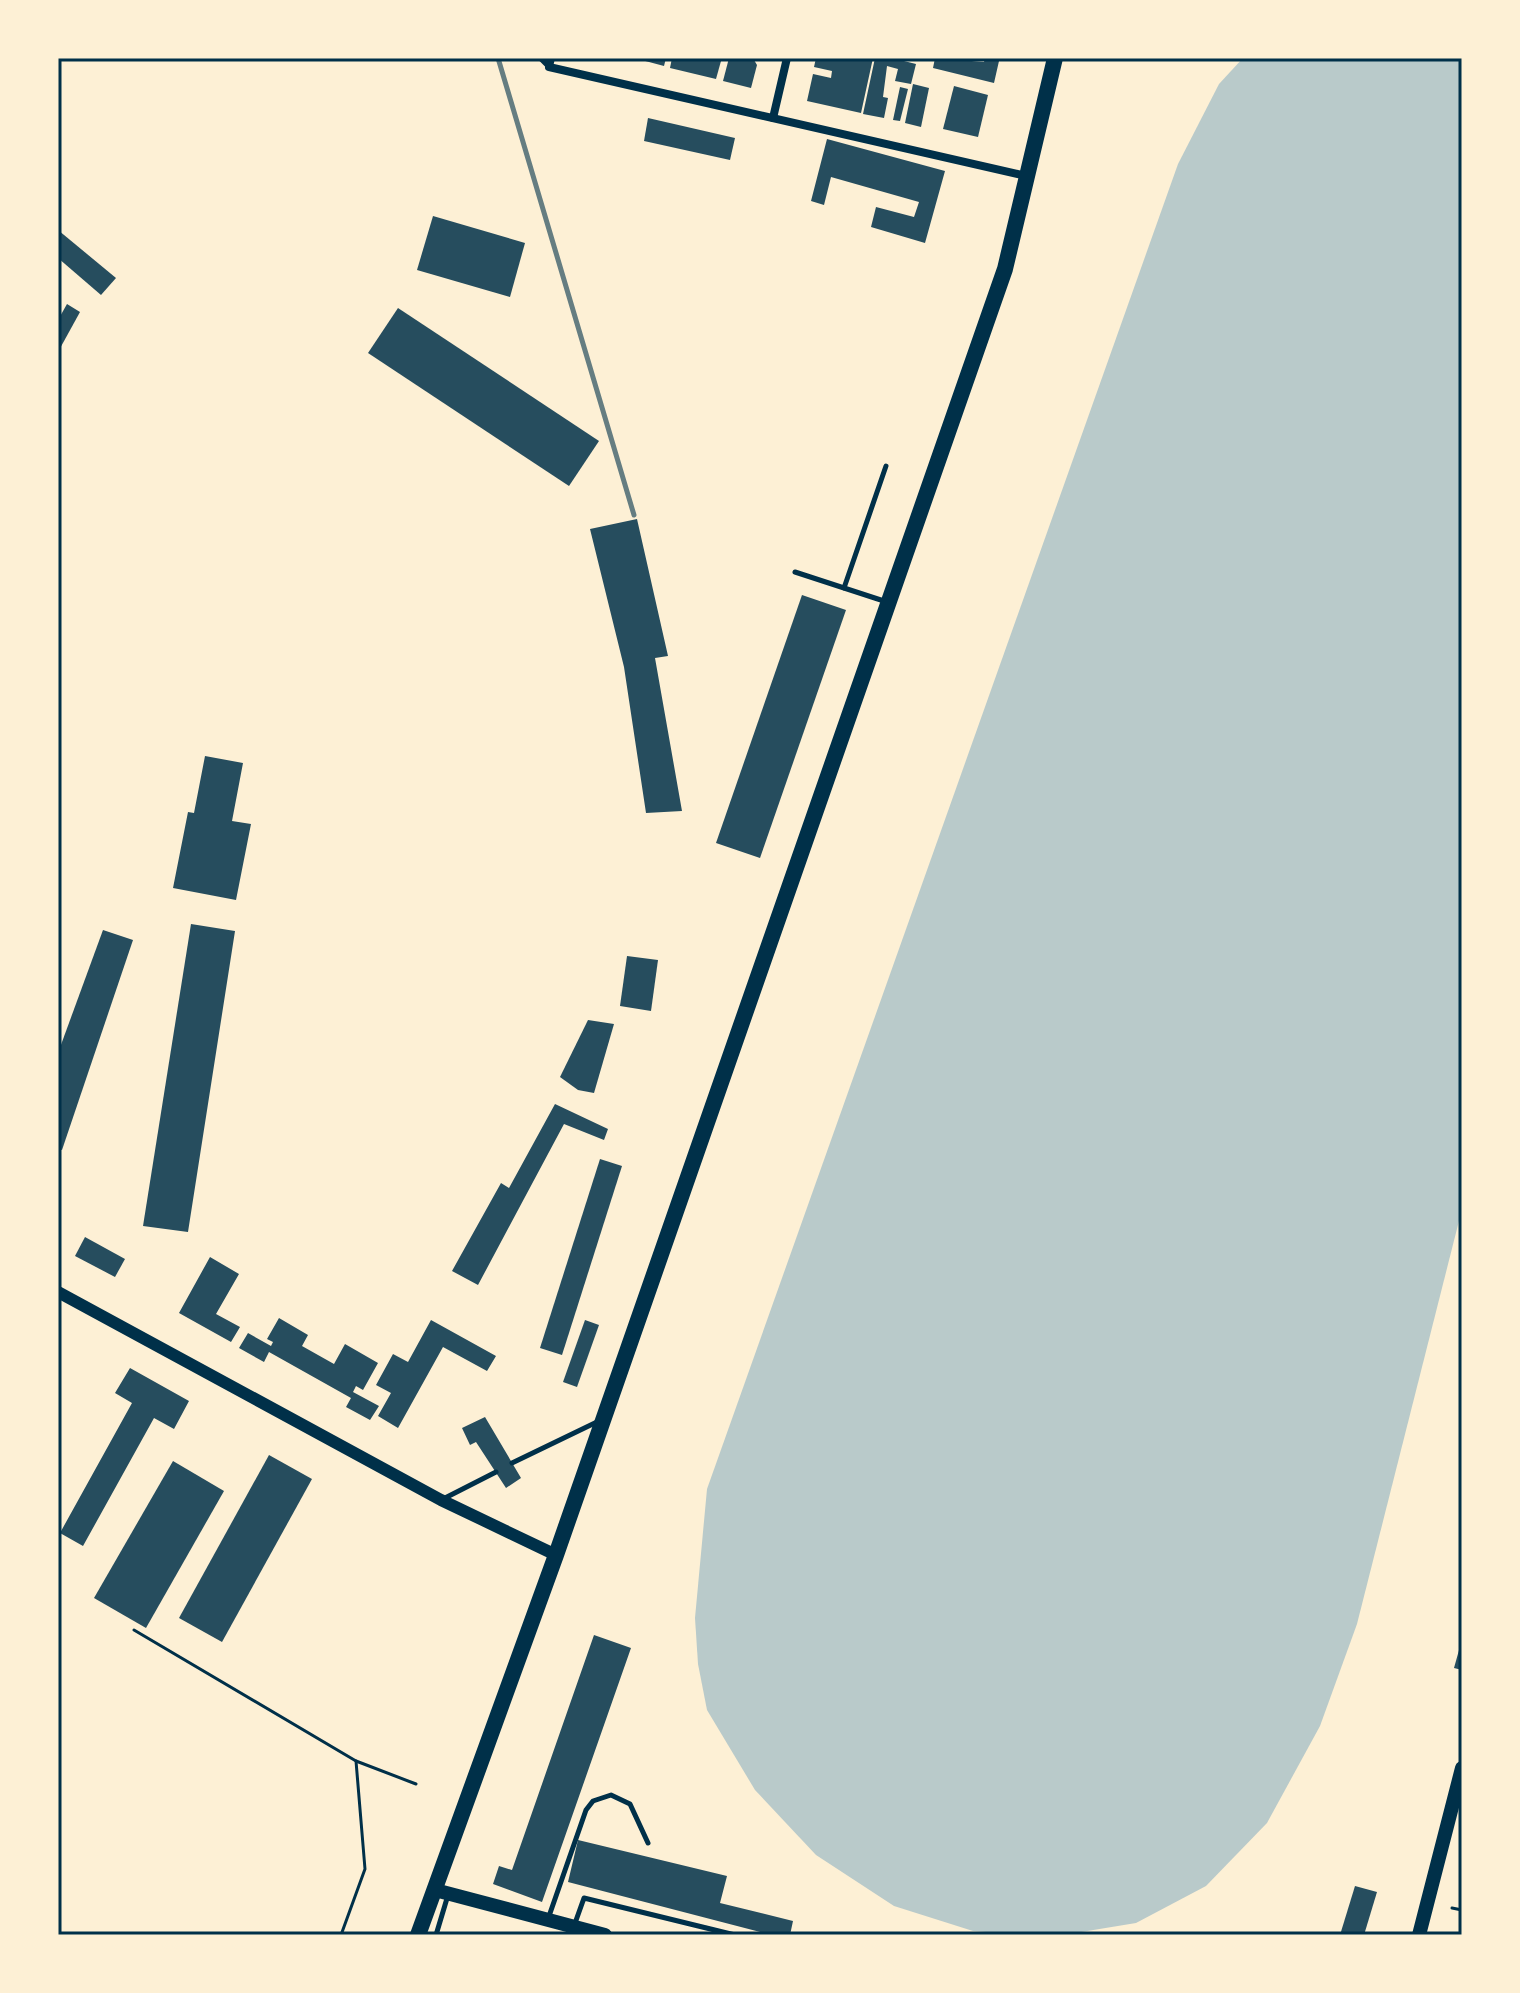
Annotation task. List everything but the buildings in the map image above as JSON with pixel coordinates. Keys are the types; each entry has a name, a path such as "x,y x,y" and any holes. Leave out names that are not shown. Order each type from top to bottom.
{"main road":[{"path":"418,1935 442,1892 603,1419 1005,269 1055,58"},
{"path":"1419,1935 1462,1768"},
{"path":"442,1892 605,1935"}],"street":[{"path":"773,118 787,58"},
{"path":"550,62 773,118 1026,176"},
{"path":"58,1292 441,1500 556,1555"}],"lane":[{"path":"540,58 550,62"},
{"path":"844,588 886,466"},
{"path":"795,572 888,603"},
{"path":"512,1463 603,1419"},
{"path":"441,1500 496,1472"},
{"path":"548,1920 586,1810 593,1801 611,1795 630,1804 648,1843"},
{"path":"436,1935 442,1892"},
{"path":"574,1927 584,1898 735,1935"}],"path":[{"path":"134,1630 356,1761 416,1784"},
{"path":"341,1935 365,1869 356,1761"},
{"path":"1452,1908 1462,1910"}],"shaded area":[{"path":"1243,58 1462,58 1462,1209 1357,1624 1320,1726 1267,1823 1206,1886 1136,1923 1063,1935 973,1931 894,1906 816,1855 755,1790 707,1710 698,1664 695,1618 707,1489 1178,164 1219,84"}],"railway":[{"path":"498,58 634,515"}]}
